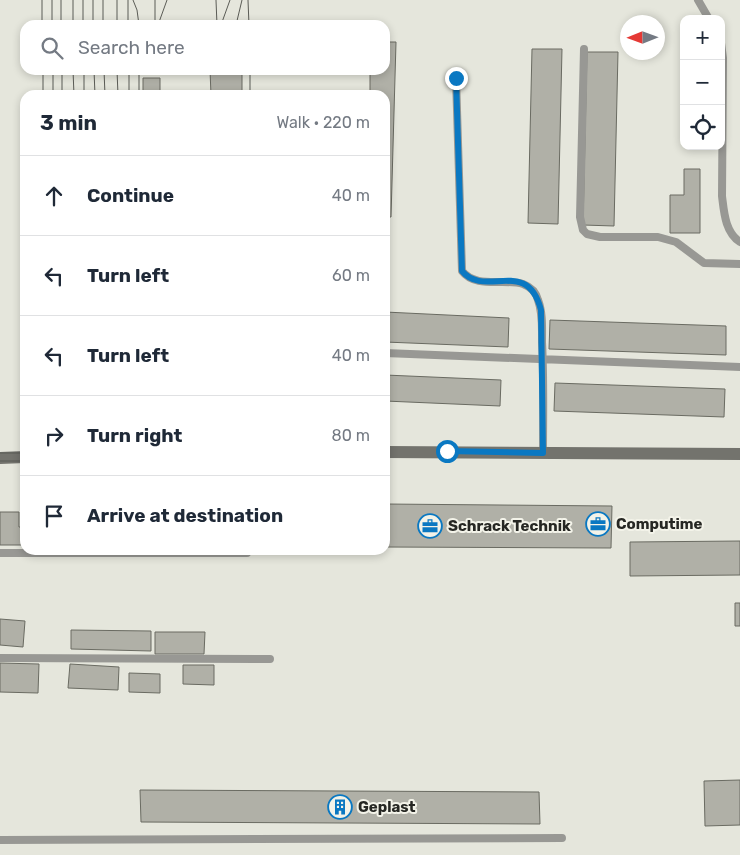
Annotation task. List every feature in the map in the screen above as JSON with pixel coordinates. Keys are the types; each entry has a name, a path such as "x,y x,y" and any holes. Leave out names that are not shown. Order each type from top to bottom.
{"main road":[{"path":"390,452 740,454"},
{"path":"0,458 20,458"}],"lane":[{"path":"698,0 707,15"},
{"path":"584,49 580,217 583,230 587,234 600,238 658,237 676,242 704,263 740,264"},
{"path":"723,60 722,196 728,228 740,242"},
{"path":"456,78 462,271 466,277 474,280 516,282 530,286 538,298 541,310 543,360 543,453"},
{"path":"390,353 740,368"},
{"path":"0,553 20,553"},
{"path":"0,658 270,660"},
{"path":"0,840 562,838"}],"building":[{"path":"390,42 396,42 391,217 390,90 370,90 370,75 390,75"},
{"path":"532,49 562,49 558,224 528,223"},
{"path":"587,52 618,52 614,226 583,225"},
{"path":"210,75 242,75 242,90 211,90"},
{"path":"143,78 160,78 160,90 143,90"},
{"path":"684,169 700,169 700,233 670,233 670,195 684,195"},
{"path":"390,312 509,318 508,347 390,342"},
{"path":"550,320 726,326 726,355 549,349"},
{"path":"390,375 501,380 500,406 390,401"},
{"path":"555,383 725,389 724,417 554,411"},
{"path":"390,504 612,506 611,548 390,547"},
{"path":"0,512 19,512 20,545 0,545"},
{"path":"740,541 740,575 630,576 630,542"},
{"path":"735,603 740,603 740,626 735,626"},
{"path":"0,619 25,621 23,647 0,645"},
{"path":"71,630 151,631 151,651 71,649"},
{"path":"155,632 205,632 204,654 155,654"},
{"path":"0,663 39,664 38,693 0,692"},
{"path":"70,664 119,667 118,690 68,688"},
{"path":"183,665 214,665 214,685 183,684"},
{"path":"129,673 160,674 160,693 129,692"},
{"path":"740,780 740,825 705,826 704,781"},
{"name":"Geplast","path":"140,790 539,792 540,824 141,822"}],"tram line":[{"path":"42,0 42,20"},
{"path":"52,0 52,20"},
{"path":"61,0 61,20"},
{"path":"73,0 73,20"},
{"path":"83,0 83,20"},
{"path":"93,0 93,20"},
{"path":"103,0 103,20"},
{"path":"117,0 117,20"},
{"path":"128,0 128,20"},
{"path":"133,0 138,20"},
{"path":"155,0 155,20"},
{"path":"160,20 167,0"},
{"path":"216,0 217,20"},
{"path":"223,20 230,0"},
{"path":"237,20 242,0"},
{"path":"248,0 249,20"},
{"path":"43,75 43,90"},
{"path":"53,75 53,90"},
{"path":"62,75 62,90"},
{"path":"73,75 74,90"},
{"path":"84,75 84,90"},
{"path":"94,75 95,90"},
{"path":"104,75 105,90"},
{"path":"117,75 118,90"},
{"path":"129,75 129,90"},
{"path":"139,75 139,90"},
{"path":"250,75 250,90"},
{"path":"0,453 20,453"},
{"path":"0,461 20,461"}],"place":[{"name":"Computime","path":"598,524"},
{"name":"Schrack Technik","path":"430,526"},
{"name":"Geplast","path":"340,807"}],"route":[{"path":"447,451 543,453 543,360 541,310 538,298 530,286 516,282 474,280 466,277 462,271 460,260 456,78"}]}
